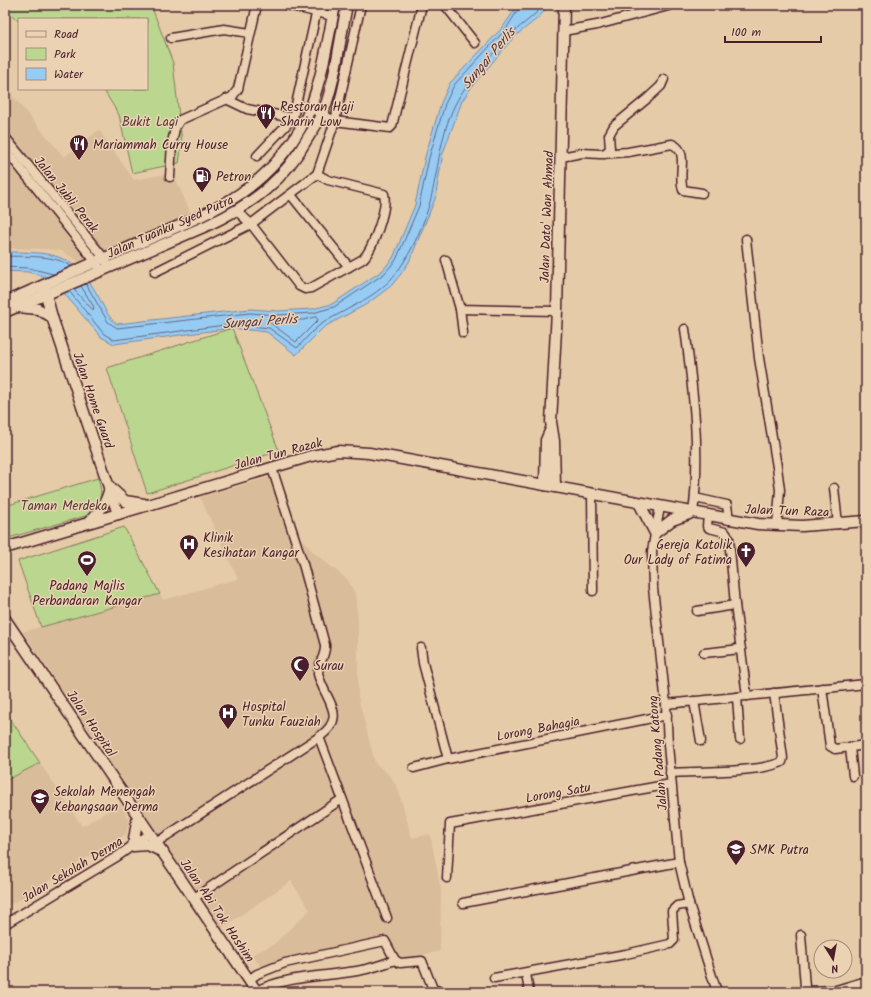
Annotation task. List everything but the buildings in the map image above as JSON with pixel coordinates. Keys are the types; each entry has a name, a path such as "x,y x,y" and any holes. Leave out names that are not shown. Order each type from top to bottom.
{"main road":[{"name":"Jalan Tuanku Syed Putra","path":"49,288 103,265 218,208 251,187 268,172 287,150 305,121 314,98 335,5"},
{"name":"Jalan Tuanku Syed Putra","path":"103,265 206,226 237,211 277,180 297,157 322,115 333,75 347,5"},
{"name":"Jalan Dato' Wan Ahmad","path":"550,486 546,440 551,429 557,311 564,5"},
{"path":"5,302 49,288"},
{"path":"5,312 49,288"},
{"path":"49,288 52,317"},
{"path":"15,307 38,309 52,317"},
{"name":"Jalan Home Guard","path":"52,317 118,514"},
{"name":"Jalan Tun Razak","path":"5,548 311,456 349,451 369,453 592,493 660,507"},
{"path":"110,487 125,501 139,505 151,504"},
{"path":"90,522 108,498 110,487"},
{"path":"639,503 655,533 672,520 693,512"},
{"name":"Jalan Tun Raza","path":"660,507 758,524 838,524 866,521"},
{"name":"Jalan Hospital","path":"5,618 157,842"},
{"path":"138,815 133,846 148,845 163,852"},
{"name":"Jalan Abi Tok Hashim","path":"157,842 256,991"}],"street":[{"path":"170,177 172,143 175,128 180,120 232,97 238,89 244,68 257,5"},
{"path":"286,5 317,8 333,16"},
{"path":"155,272 251,224 317,174 335,121 361,5"},
{"path":"310,108 335,121 388,129 392,126 422,5"},
{"path":"445,5 475,43"},
{"path":"563,31 597,25 672,5"},
{"path":"256,156 293,118 317,8"},
{"path":"171,38 224,29 250,34"},
{"path":"604,154 610,149 609,135 614,126 661,86 664,79"},
{"path":"226,99 247,108 293,118"},
{"name":"Jalan Jubli Perak","path":"5,137 103,265"},
{"path":"561,157 582,153 604,154 672,144 678,147 682,153 680,178 683,190 702,194"},
{"name":"Jalan Jubli Perak","path":"5,149 103,265"},
{"path":"237,211 251,224 299,286 305,289 311,288 363,259 369,252 385,199 384,194 328,180 317,174"},
{"path":"291,195 349,267"},
{"path":"746,239 759,358 780,490 777,525"},
{"path":"446,260 460,309 463,333"},
{"path":"460,309 557,311"},
{"path":"686,329 692,380 695,440 695,498 693,512"},
{"path":"157,842 320,737 332,726 334,721 333,712 318,674 318,668 324,654 325,645 303,564 272,468"},
{"path":"834,488 838,524"},
{"path":"592,493 592,591"},
{"path":"695,498 726,505 729,520"},
{"name":"Jalan Padang Katong","path":"660,507 652,551 653,588 666,704 670,773 679,862 689,904 717,992"},
{"path":"708,516 707,526 709,528 725,532 729,538 735,605 747,696"},
{"path":"697,611 735,605"},
{"path":"421,648 423,663 448,759"},
{"path":"704,653 741,649"},
{"path":"666,704 866,684"},
{"path":"822,688 830,746 836,749 866,745"},
{"path":"670,773 744,769 775,765 782,762 783,758 774,693"},
{"path":"737,697 740,739"},
{"path":"694,701 701,741"},
{"name":"Lorong Bahagia","path":"414,768 448,759 667,715"},
{"path":"320,737 387,918"},
{"path":"850,747 853,776"},
{"name":"Lorong Satu","path":"447,878 450,824 671,784"},
{"path":"194,898 342,799"},
{"name":"Jalan Sekolah Derma","path":"5,924 133,846 150,833"},
{"path":"463,903 679,862"},
{"path":"494,978 670,944 674,940 672,911 677,906 689,904"},
{"path":"801,935 805,987 807,991 836,990 866,982"},
{"path":"249,980 257,974 285,963 383,941 388,944 395,960 402,964 421,960 433,989 443,992"},
{"path":"256,991 271,984 297,978 362,970 395,960"},
{"path":"526,973 529,992"}],"shaded area":[{"path":"5,87 64,157 99,130 134,180 173,173 191,214 80,262 62,251 5,248"},
{"name":"Hospital Tunku Fauziah","path":"280,474 301,538 315,554 348,580 355,594 358,621 358,697 375,763 391,777 398,789 412,838 430,834 441,890 440,951 406,959 397,956 389,937 306,954 261,966 251,955 273,945 310,910 291,881 222,928 23,632 160,594 163,600 238,579 200,497"},
{"name":"Sekolah Menengah Kebangsaan Derma","path":"5,711 82,826 120,804 129,820 126,834 5,908"}],"green space":[{"name":"Bukit Lagi","path":"5,5 151,5 173,63 182,143 179,163 132,173 119,115 104,90 148,90 148,18 18,18 18,21 5,8"},
{"path":"232,328 279,451 147,493 107,368"},
{"name":"Taman Merdeka","path":"98,478 101,494 97,506 89,515 5,539 5,506"},
{"name":"Padang Majlis Perbandaran Kangar","path":"124,527 160,594 41,627 18,561"},
{"path":"5,711 40,763 5,781"}],"water":[{"name":"Sungai Perlis","path":"518,5 549,5 538,18 514,37 473,85 462,101 443,153 435,199 409,262 391,286 367,304 324,327 296,355 267,332 232,328 114,344 101,337 51,278 28,272 5,271 5,252 48,254 60,258 70,263 89,281 108,315 117,324 250,309 278,311 312,309 332,304 382,271 393,258 415,205 425,157 441,103 450,83 503,27"}],"place":[{"name":"Restoran Haji Sharin Low","path":"266,130"},
{"name":"Mariammah Curry House","path":"79,161"},
{"name":"Petron","path":"202,193"},
{"name":"Klinik Kesihatan Kangar","path":"189,561"},
{"name":"Gereja Katolik Our Lady of Fatima","path":"746,568"},
{"name":"Padang Majlis Perbandaran Kangar","path":"87,577"},
{"name":"Surau","path":"300,682"},
{"name":"Hospital Tunku Fauziah","path":"228,730"},
{"name":"Sekolah Menengah Kebangsaan Derma","path":"40,815"},
{"name":"SMK Putra","path":"736,866"}]}
